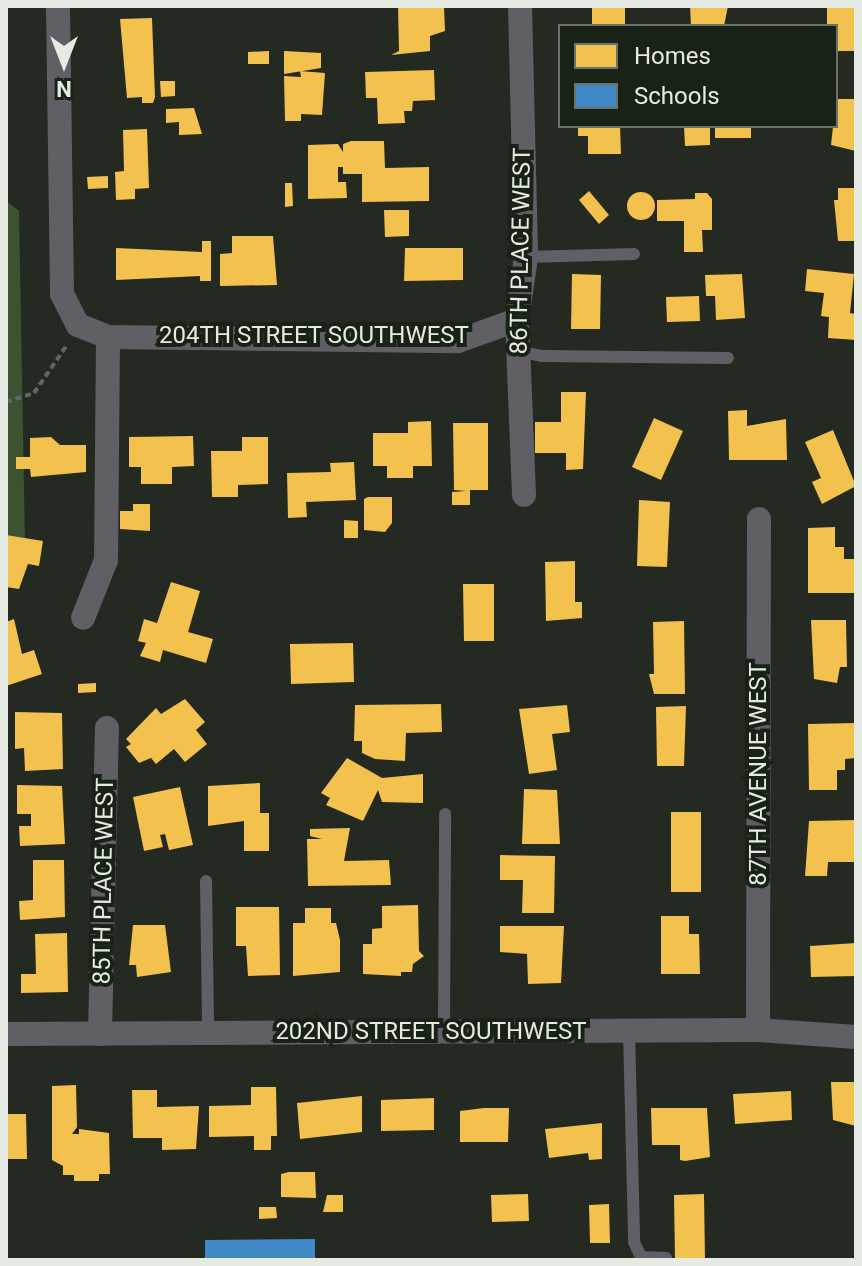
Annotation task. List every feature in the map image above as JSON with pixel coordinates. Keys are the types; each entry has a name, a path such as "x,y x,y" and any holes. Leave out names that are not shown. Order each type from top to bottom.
{"street":[{"path":"58,6 62,294 78,325 108,337 106,560 83,618"},
{"name":"86TH PLACE WEST","path":"520,6 526,257 517,320 524,495"},
{"name":"204TH STREET SOUTHWEST","path":"108,337 458,341 517,320"},
{"name":"87TH AVENUE WEST","path":"758,1030 759,519"},
{"name":"85TH PLACE WEST","path":"100,1034 107,728"},
{"name":"202ND STREET SOUTHWEST","path":"6,1034 758,1030 856,1037"}],"lane":[{"path":"526,257 634,254"},
{"path":"518,351 558,357 728,358"},
{"path":"444,1032 445,814"},
{"path":"206,881 208,1033"},
{"path":"629,1031 634,1242 641,1257 666,1258"}],"path":[{"path":"6,402 34,393 78,325"}],"green space":[{"path":"6,201 19,211 25,543 6,542"}],"building: Homes":[{"path":"398,6 444,6 445,31 430,36 430,51 391,55 399,51"},
{"path":"592,6 625,6 625,24 592,24"},
{"path":"690,6 728,6 724,24 691,24"},
{"path":"827,6 856,6 856,51 838,51 838,24 827,24"},
{"path":"152,18 155,97 153,103 142,103 142,97 127,98 120,19"},
{"path":"269,51 269,64 248,64 248,52"},
{"path":"284,51 321,53 321,68 284,74"},
{"path":"434,70 435,100 413,101 412,111 404,111 405,123 378,124 377,98 366,98 365,72"},
{"path":"300,71 325,73 322,115 301,114 301,121 285,121 284,76 301,77"},
{"path":"160,81 175,81 175,96 161,97"},
{"path":"838,99 856,99 856,151 831,145 833,128 838,128"},
{"path":"194,108 202,134 179,135 179,122 166,123 166,109"},
{"path":"578,128 620,128 621,154 588,154 588,136 578,136"},
{"path":"684,128 710,128 710,145 685,146"},
{"path":"715,128 751,128 751,138 715,138"},
{"path":"147,129 149,188 135,189 135,199 116,200 115,172 124,171 123,130"},
{"path":"351,141 384,141 385,168 429,167 429,201 362,202 362,174 343,174 343,167 338,167 338,182 346,182 347,198 308,199 308,145 338,144 343,152 343,144"},
{"path":"108,176 108,188 88,189 87,177"},
{"path":"285,183 292,183 293,206 285,207"},
{"path":"838,188 856,188 856,241 838,241 834,200 838,200"},
{"path":"589,191 609,215 599,224 579,200"},
{"path":"641,192 651,196 655,206 651,216 641,220 631,216 627,206 631,196"},
{"path":"695,193 707,193 712,199 712,230 702,230 703,252 684,252 684,221 657,221 657,200 695,199"},
{"path":"384,210 409,210 409,236 385,237"},
{"path":"232,236 273,236 277,285 220,286 220,254 232,253"},
{"path":"202,241 211,241 211,281 200,281 200,276 116,280 116,248 202,252"},
{"path":"405,248 463,248 463,280 404,281"},
{"path":"807,269 854,274 850,313 856,314 856,340 828,338 829,317 821,316 824,293 805,291"},
{"path":"572,274 601,275 600,329 571,329"},
{"path":"742,274 745,318 716,320 715,296 706,296 705,275"},
{"path":"699,296 700,321 667,322 666,297"},
{"path":"561,392 586,392 583,469 566,470 566,453 535,453 535,422 561,422"},
{"path":"747,410 747,426 786,419 787,460 729,460 728,411"},
{"path":"654,418 683,431 661,480 632,467"},
{"path":"431,421 432,466 413,466 413,478 387,478 387,466 373,466 373,433 408,433 408,422"},
{"path":"453,423 488,423 488,490 470,490 470,505 452,505 452,492 466,491 454,490"},
{"path":"833,430 856,486 822,504 812,482 821,478 805,442"},
{"path":"193,436 194,466 172,467 172,484 141,484 141,467 129,467 129,437"},
{"path":"51,437 60,445 86,445 86,472 31,477 30,469 16,469 16,457 30,457 30,438"},
{"path":"242,437 268,437 268,484 238,485 238,497 212,497 211,451 242,451"},
{"path":"354,462 356,500 306,502 307,517 288,518 287,473 331,472 330,463"},
{"path":"392,497 392,523 385,532 364,530 364,499"},
{"path":"639,500 670,502 667,567 637,566"},
{"path":"133,504 150,504 150,531 120,529 120,511 133,511"},
{"path":"344,520 358,521 358,538 344,538"},
{"path":"835,527 835,547 844,547 844,559 856,559 856,593 808,593 808,528"},
{"path":"6,535 43,541 39,566 28,564 19,589 6,587"},
{"path":"575,561 575,602 582,602 582,618 546,621 545,562"},
{"path":"171,582 200,591 188,632 213,639 206,663 163,650 160,662 140,656 146,643 138,641 144,619 157,623"},
{"path":"463,584 494,584 494,641 464,641"},
{"path":"14,619 22,654 34,650 42,674 6,686 6,622"},
{"path":"811,620 846,620 847,667 840,667 837,683 814,679"},
{"path":"684,621 685,694 654,694 649,674 654,674 653,622"},
{"path":"353,643 354,682 291,684 290,644"},
{"path":"96,683 96,692 78,693 78,684"},
{"path":"185,699 205,722 196,730 207,744 185,762 174,749 156,764 151,758 139,763 126,747 131,744 126,739 156,708 161,714"},
{"path":"441,704 442,732 406,733 405,761 375,759 362,753 362,741 354,741 355,705"},
{"path":"567,705 570,732 552,734 557,770 529,774 519,709"},
{"path":"686,706 684,766 657,766 656,707"},
{"path":"15,712 62,713 63,769 25,771 24,748 15,749"},
{"path":"856,723 856,758 845,759 845,770 837,770 837,790 809,790 808,724"},
{"path":"347,758 382,778 423,774 423,803 382,802 378,790 363,821 326,805 330,798 321,793"},
{"path":"260,783 260,813 269,813 269,851 244,851 244,821 208,826 208,786"},
{"path":"17,785 62,786 65,844 20,846 19,826 31,826 31,814 17,814"},
{"path":"180,787 193,845 169,850 165,834 160,835 163,847 144,851 133,797"},
{"path":"524,789 557,790 560,844 522,844"},
{"path":"671,812 701,812 701,892 671,892"},
{"path":"856,820 856,862 828,862 827,876 805,876 809,821"},
{"path":"350,828 344,861 389,860 391,885 308,886 307,839 322,839 310,836 310,829"},
{"path":"500,855 555,856 554,913 522,913 523,880 500,880"},
{"path":"33,860 64,860 65,917 20,920 19,901 33,900"},
{"path":"418,905 419,951 424,956 413,964 412,972 401,972 401,976 363,974 363,944 372,944 372,929 382,928 382,906"},
{"path":"236,907 279,907 280,975 248,976 246,946 236,946"},
{"path":"305,908 331,908 331,923 336,923 340,940 340,972 293,976 293,923 305,923"},
{"path":"661,916 689,916 689,934 699,934 700,974 661,974"},
{"path":"133,925 165,925 171,972 137,977 136,965 129,965"},
{"path":"500,926 564,926 561,983 528,984 527,954 500,952"},
{"path":"67,933 68,992 21,993 21,974 36,974 35,934"},
{"path":"856,943 856,976 811,977 810,946"},
{"path":"831,1082 856,1082 856,1126 833,1120"},
{"path":"76,1085 77,1127 72,1134 79,1134 79,1129 109,1133 110,1174 99,1174 99,1181 74,1181 74,1175 63,1175 63,1166 52,1160 52,1086"},
{"path":"251,1087 276,1087 277,1136 271,1136 271,1150 254,1150 254,1136 209,1137 209,1106 251,1105"},
{"path":"132,1090 157,1090 157,1107 199,1106 196,1149 162,1150 162,1138 133,1138"},
{"path":"791,1091 792,1120 735,1124 733,1094"},
{"path":"362,1096 362,1132 300,1139 297,1103"},
{"path":"434,1098 434,1130 381,1131 381,1100"},
{"path":"509,1108 508,1142 460,1142 460,1111"},
{"path":"651,1108 707,1108 710,1157 680,1160 680,1145 652,1145"},
{"path":"6,1114 26,1114 27,1159 6,1159"},
{"path":"602,1123 602,1159 589,1160 588,1153 549,1158 545,1129"},
{"path":"315,1172 316,1198 281,1197 281,1174"},
{"path":"528,1194 529,1221 492,1222 491,1195"},
{"path":"704,1194 705,1260 675,1260 674,1195"},
{"path":"327,1195 343,1195 343,1212 323,1212"},
{"path":"609,1204 610,1243 590,1243 589,1205"},
{"path":"259,1207 276,1207 277,1218 259,1219"}],"building: Schools":[{"path":"315,1239 315,1260 205,1260 205,1240"}]}
